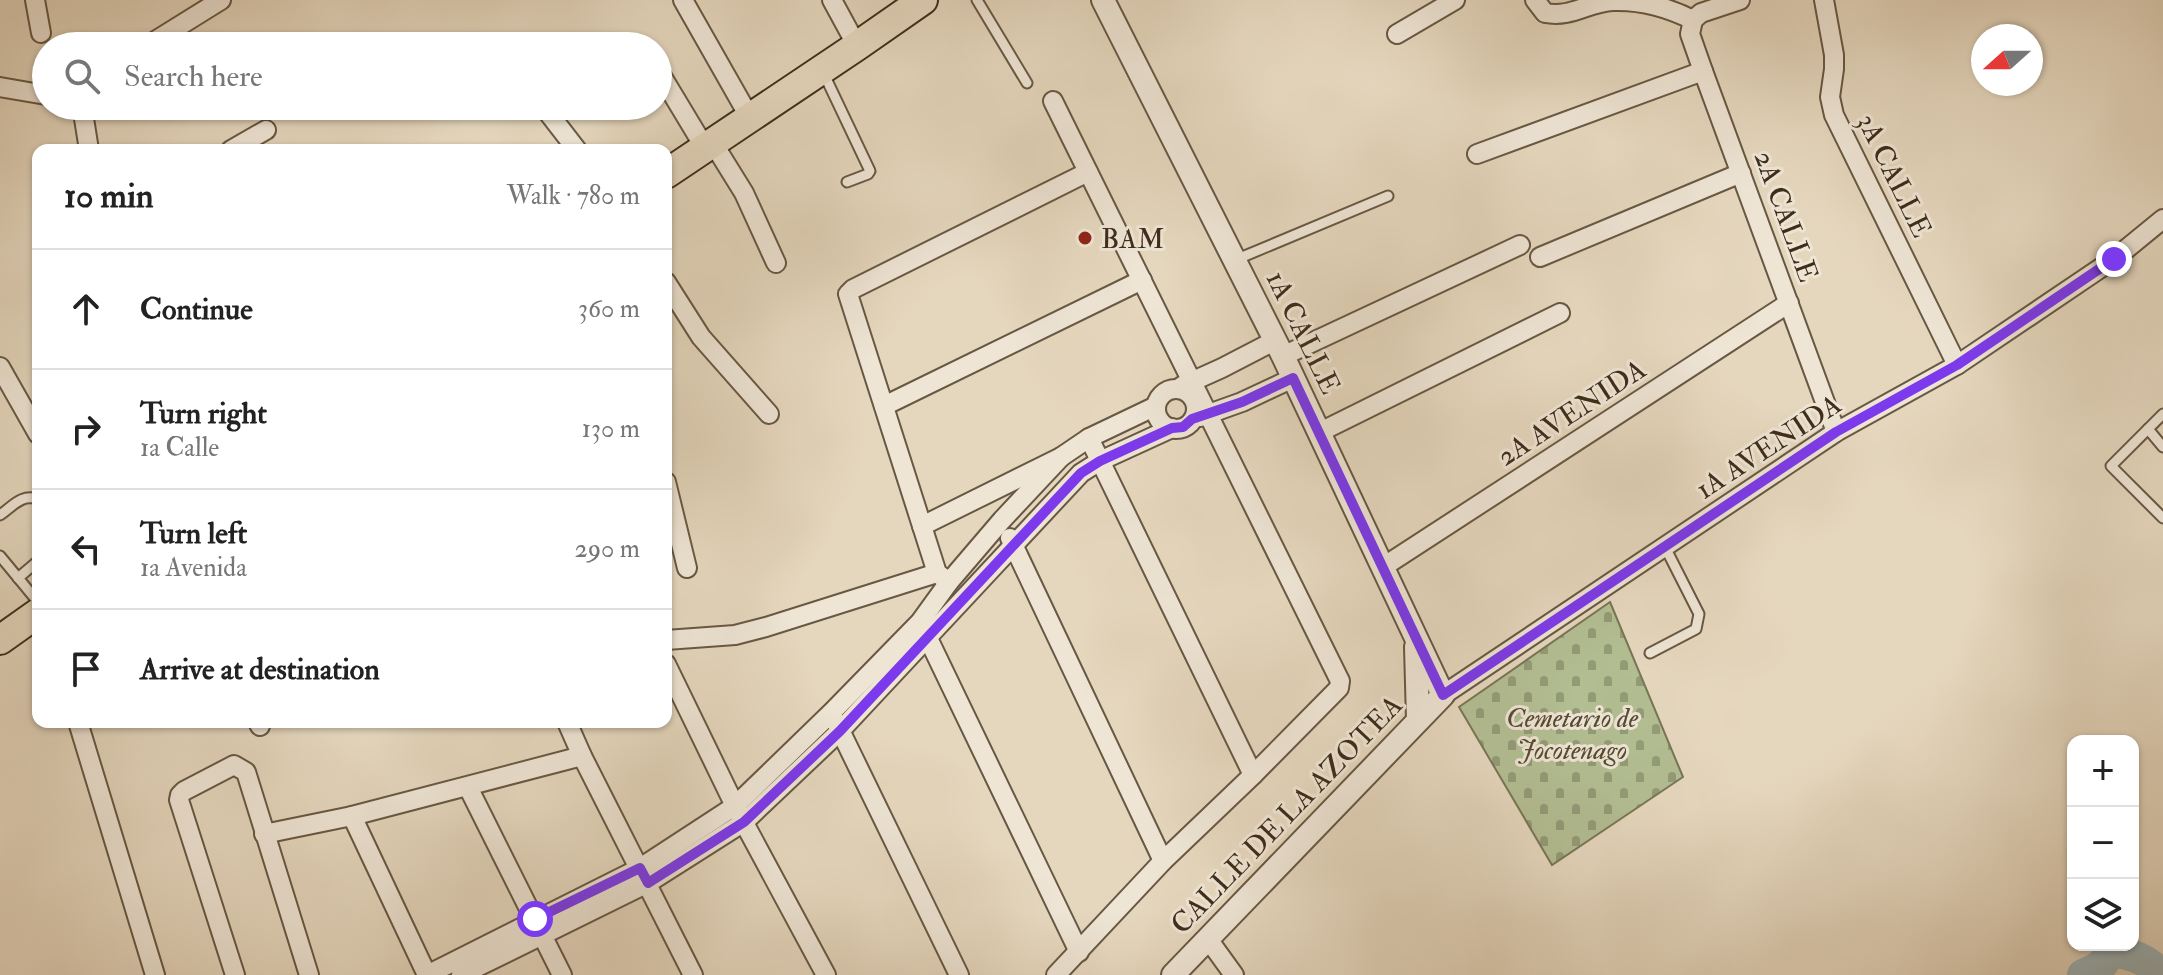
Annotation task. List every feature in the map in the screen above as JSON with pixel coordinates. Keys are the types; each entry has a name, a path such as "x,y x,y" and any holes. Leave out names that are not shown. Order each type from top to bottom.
{"main road":[{"path":"672,170 923,0"},
{"path":"0,640 32,617"}],"street":[{"path":"35,0 41,32"},
{"path":"170,32 221,0"},
{"path":"683,0 750,118"},
{"path":"832,0 857,46"},
{"name":"1A CALLE","path":"1103,0 1280,348 1443,695"},
{"path":"1397,34 1455,0"},
{"path":"1540,6 1557,16 1611,0 1669,9 1693,20 1701,13 1740,0"},
{"name":"3A CALLE","path":"1824,0 1834,55 1830,97 1834,115 1957,365"},
{"name":"2A CALLE","path":"1693,20 1690,34 1836,432"},
{"path":"1477,154 1703,71"},
{"path":"0,87 32,93"},
{"path":"672,91 744,193 776,263"},
{"path":"1053,101 1142,280 1184,386 1340,681 1339,688 1163,861 1056,975"},
{"path":"84,120 88,144"},
{"path":"554,120 572,144"},
{"path":"242,144 266,130"},
{"path":"943,577 922,526 848,294 1088,172"},
{"path":"1540,257 1741,173"},
{"name":"1A AVENIDA","path":"1443,695 1836,432 1957,365 2114,259 2163,219"},
{"path":"1172,428 1158,418 1156,406 1161,396 1170,390 1280,348 1520,245"},
{"path":"884,406 1142,280"},
{"path":"672,291 701,337 769,414"},
{"name":"2A AVENIDA","path":"1383,567 1789,303"},
{"path":"1320,432 1560,313"},
{"path":"0,367 32,423"},
{"path":"740,814 831,713 1014,546 1081,473 1172,428 1183,427 1293,378"},
{"path":"922,526 1156,406"},
{"path":"1089,438 1253,775"},
{"path":"352,816 427,975 539,927 644,876 740,814 840,731 924,630 943,577 1061,457"},
{"path":"672,507 687,568"},
{"path":"1002,520 1163,861"},
{"path":"672,640 735,635 943,577"},
{"path":"924,630 1079,952"},
{"path":"1415,637 1418,720"},
{"path":"672,676 740,814 826,975"},
{"name":"CALLE DE LA AZOTEA","path":"1173,975 1443,695"},
{"path":"831,713 959,975"},
{"path":"80,728 155,975"},
{"path":"570,728 693,975"},
{"path":"264,834 352,816 582,756"},
{"path":"235,975 179,800 180,795 234,765 246,772 309,975"},
{"path":"468,787 562,975"},
{"path":"461,975 539,927"},
{"path":"1208,939 1234,975"}],"lane":[{"path":"977,0 1027,83"},
{"path":"821,69 870,171 847,182"},
{"path":"1235,260 1388,196"},
{"path":"2163,414 2111,466 2163,518"},
{"path":"2148,429 2163,447"},
{"path":"0,515 24,498 32,498"},
{"path":"1650,653 1696,629 1699,621 1696,607 1665,547"},
{"path":"0,556 32,595"},
{"path":"18,578 32,566"}],"green space":[{"name":"Cemetario de Jocotenago","path":"1610,602 1683,777 1552,865 1459,707"}],"waterway":[{"path":"2083,975 2100,967 2112,951 2139,958 2161,975"}],"place":[{"name":"BAM","path":"1085,238"}],"route":[{"path":"535,919 640,868 648,883 744,822 840,731 1081,473 1172,428 1183,427 1192,419 1242,402 1293,378 1443,695 1836,432 1957,365 2114,259"}]}
